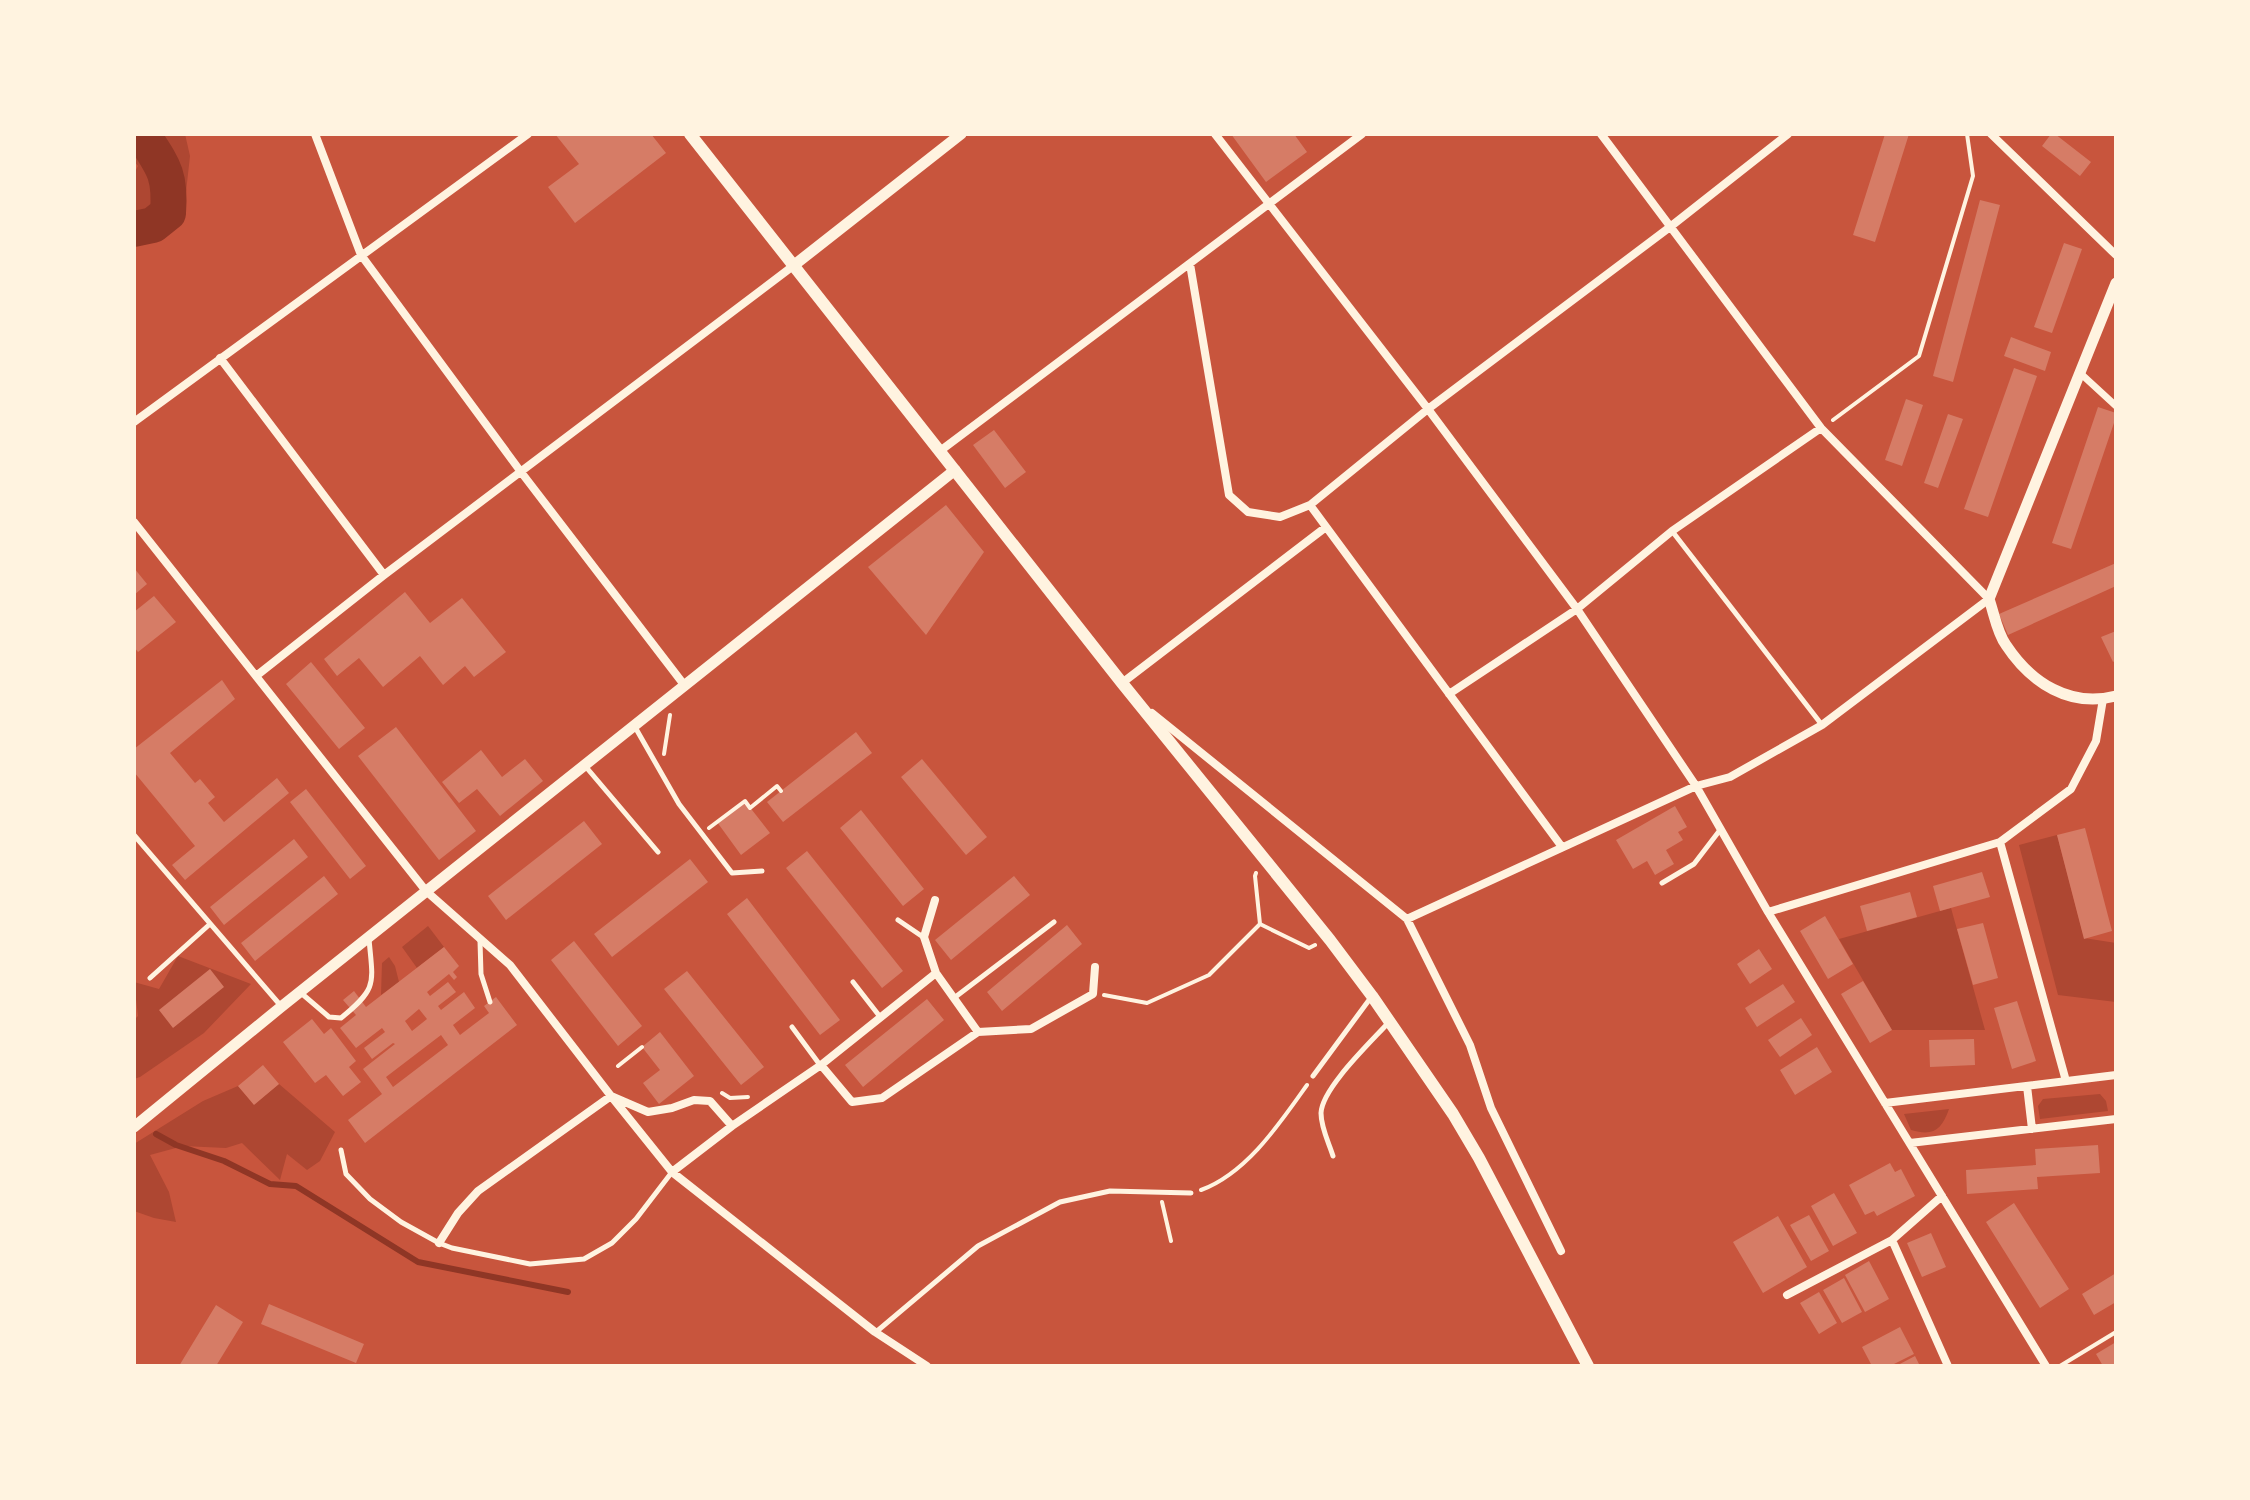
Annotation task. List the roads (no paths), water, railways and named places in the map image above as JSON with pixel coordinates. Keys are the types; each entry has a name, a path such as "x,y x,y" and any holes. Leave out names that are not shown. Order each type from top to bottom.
{"main road":[{"path":"690,134 1372,996 1453,1114 1479,1158 1588,1366"}],"street":[{"path":"315,134 361,255 521,472 685,686"},
{"path":"134,422 528,134"},
{"path":"256,676 961,134"},
{"path":"1215,134 1428,409 1577,609 1696,786 1768,912 2046,1366"},
{"path":"940,451 1362,134"},
{"path":"1601,134 1821,428 1989,599 2004,643 2035,679 2064,695 2103,699 2116,696"},
{"path":"1190,264 1229,495 1248,512 1280,517 1310,505 1428,409 1788,134"},
{"path":"1991,134 2116,255"},
{"path":"1407,919 1696,786 1730,777 1822,725 1989,599 2116,283"},
{"path":"220,358 384,575"},
{"path":"2079,372 2116,406"},
{"path":"1449,694 1577,609 1672,531 1821,428"},
{"path":"134,1127 955,470"},
{"path":"1310,505 1562,847"},
{"path":"134,522 426,891 510,965 672,1172 875,1332 927,1366"},
{"path":"1122,683 1326,527"},
{"path":"1768,912 2000,842 2071,789 2096,741 2103,699"},
{"path":"1140,703 1407,919 1470,1045 1491,1108 1561,1251"},
{"path":"2000,842 2066,1081"},
{"path":"935,900 924,937 936,973 978,1032"},
{"path":"821,1065 852,1102 882,1098 978,1032 1031,1029 1093,994 1095,967"},
{"path":"672,1172 821,1065 936,973"},
{"path":"1885,1103 2116,1076 2116,1083"},
{"path":"2027,1086 2032,1129"},
{"path":"611,1096 648,1112 694,1100 710,1101 732,1126"},
{"path":"439,1243 458,1213 478,1191 611,1096"},
{"path":"1910,1143 2116,1119"},
{"path":"1787,1295 1892,1240 1942,1196"},
{"path":"1892,1240 1948,1366"}],"lane":[{"path":"1672,531 1822,725"},
{"path":"635,727 679,804 732,873 762,871"},
{"path":"585,766 658,852"},
{"path":"1662,883 1694,864 1721,829"},
{"path":"134,835 281,1007"},
{"path":"898,920 924,937"},
{"path":"954,998 1054,922"},
{"path":"150,978 210,924"},
{"path":"300,992 329,1017 341,1018 369,992 373,980 368,938"},
{"path":"480,940 481,974 490,1002"},
{"path":"853,982 881,1018"},
{"path":"1313,1076 1372,996"},
{"path":"1333,1156 1322,1124 1323,1099 1389,1021"},
{"path":"792,1027 821,1065"},
{"path":"341,1150 346,1174 370,1199 401,1222 439,1243 530,1264 584,1259 612,1243 636,1219 672,1172"},
{"path":"875,1332 978,1246 1060,1202 1110,1191 1191,1193"}],"waterway":[{"path":"134,229 153,225 168,213 167,179 142,134"},
{"path":"156,1134 176,1145 224,1161 270,1184 296,1186 418,1262 568,1292"}]}
